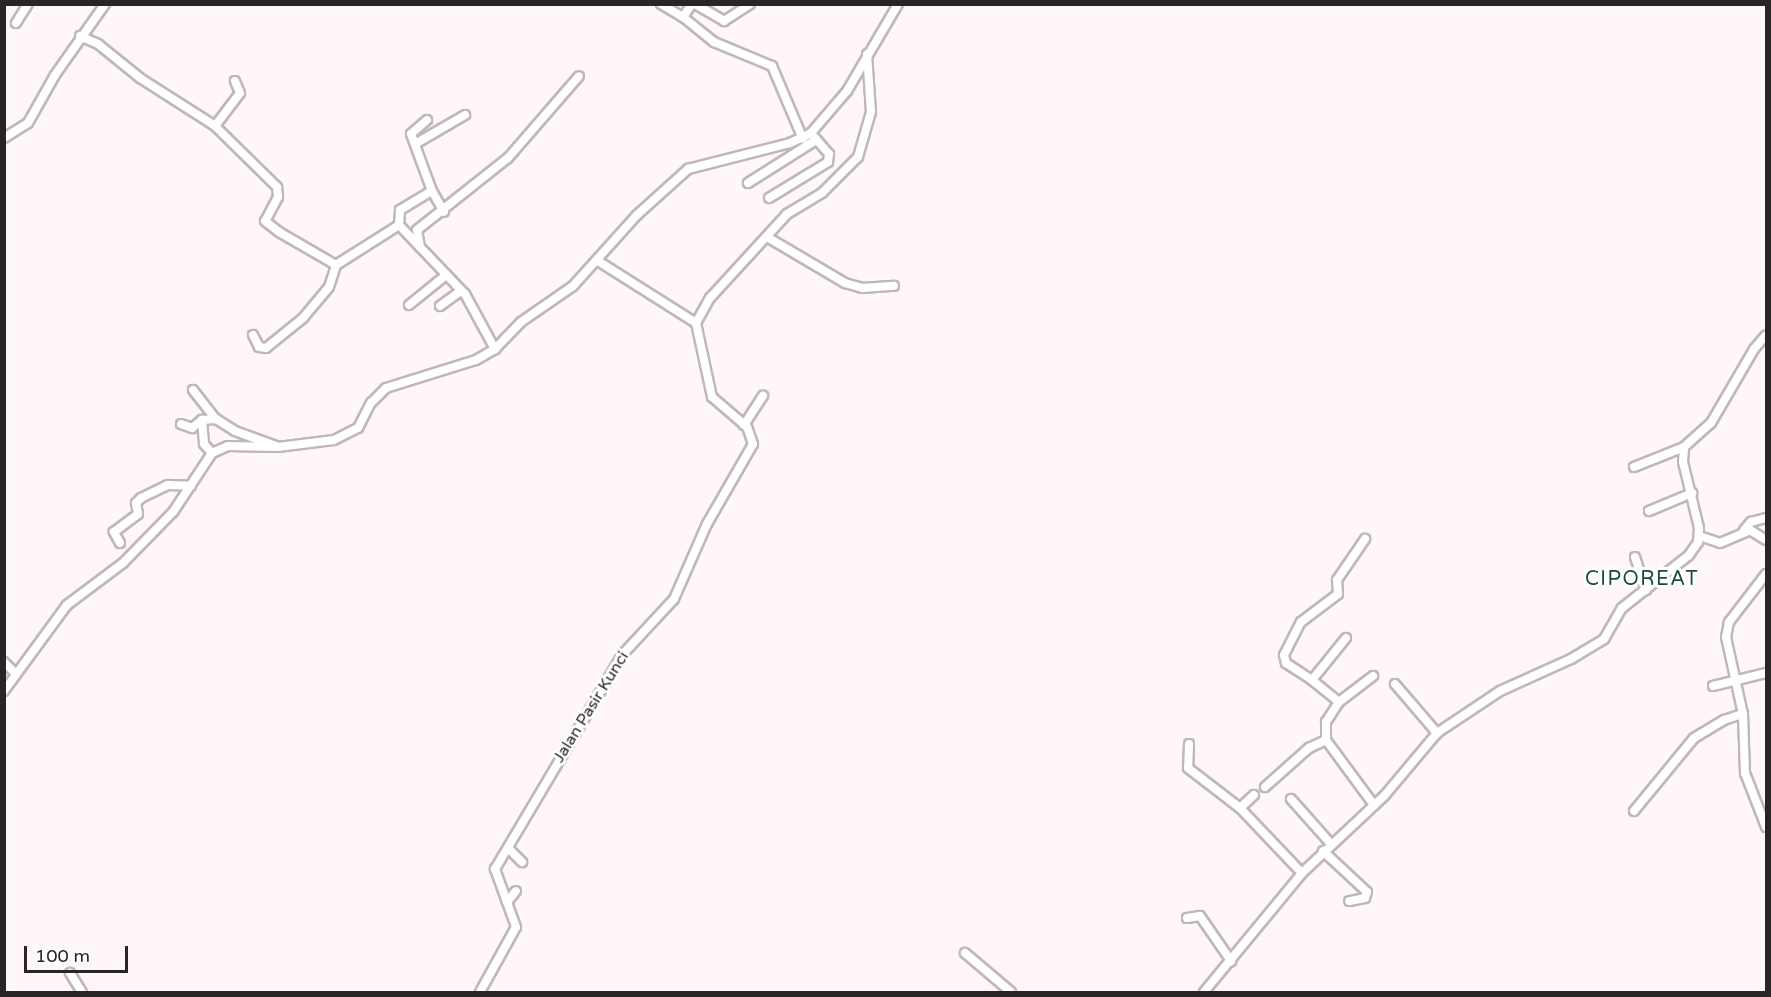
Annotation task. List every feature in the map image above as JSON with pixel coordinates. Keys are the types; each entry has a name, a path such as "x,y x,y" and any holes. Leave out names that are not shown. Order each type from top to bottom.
{"street":[{"path":"16,23 28,4"},
{"path":"661,4 683,17 714,42 772,66 802,139"},
{"path":"683,17 694,4 724,21 750,4"},
{"path":"748,183 814,137 847,91 867,53 898,4"},
{"path":"4,138 28,123 80,36 101,6"},
{"path":"80,36 98,44 140,78 215,126 277,187 278,197 265,222 336,265"},
{"path":"763,396 744,425 712,397 696,323 710,298 787,214 822,194 858,157 871,112 867,53"},
{"path":"420,249 417,231 444,212 508,158 579,76"},
{"path":"215,126 240,93 236,81"},
{"path":"415,144 465,115"},
{"path":"427,120 411,134 432,190 444,212"},
{"path":"4,691 67,605 130,557 173,512 212,453 228,446 278,447 343,436 358,428 371,403 386,388 476,360 495,349 521,322 569,289 598,261 637,215 688,169 814,137"},
{"path":"769,198 828,162 829,154 814,137"},
{"path":"432,190 400,210 399,225 461,291 495,349"},
{"path":"253,335 262,349 303,318 329,287 336,265 399,225"},
{"path":"767,237 845,283 862,288 894,286"},
{"path":"598,261 696,323"},
{"path":"409,305 446,275"},
{"path":"440,306 461,291"},
{"path":"1634,466 1684,447 1711,423 1754,349 1767,335"},
{"path":"193,390 216,419 235,431 278,447"},
{"path":"181,424 192,428 202,420 216,419"},
{"path":"202,420 204,444 212,453"},
{"name":"Jalan Pasir Kunci","path":"480,993 516,927 495,869 622,655 674,599 707,524 751,450 753,439 744,425"},
{"path":"1204,993 1302,873 1330,843 1374,805 1437,733 1500,691 1571,659 1604,639 1622,608 1680,564 1699,536 1692,492 1683,462 1684,447"},
{"path":"120,543 114,532 138,514 136,503 141,498 168,485 191,486"},
{"path":"1649,511 1692,492"},
{"path":"1699,536 1720,543 1744,530 1751,522 1767,518"},
{"path":"1744,530 1767,540"},
{"path":"1338,702 1312,680 1286,663 1284,655 1301,622 1338,594 1337,580 1365,540"},
{"path":"1635,557 1646,590"},
{"path":"1767,574 1728,627 1734,681 1743,714 1745,773 1767,826"},
{"path":"1312,680 1346,638"},
{"path":"4,662 16,674"},
{"path":"1713,686 1767,673"},
{"path":"1373,676 1338,702 1326,722 1326,740 1374,805"},
{"path":"1395,684 1437,733"},
{"path":"1634,812 1694,738 1724,720 1743,714"},
{"path":"1266,787 1309,748 1326,740"},
{"path":"1190,744 1188,768 1240,808 1302,873"},
{"path":"1240,808 1254,795"},
{"path":"1291,799 1330,843"},
{"path":"508,848 522,862"},
{"path":"1323,850 1367,892 1365,898 1349,901"},
{"path":"507,902 516,891"},
{"path":"1187,918 1200,916 1231,961"},
{"path":"965,953 1011,993"},
{"path":"70,973 82,993"}],"district":[{"name":"CIPOREAT","path":"1642,579"}]}
